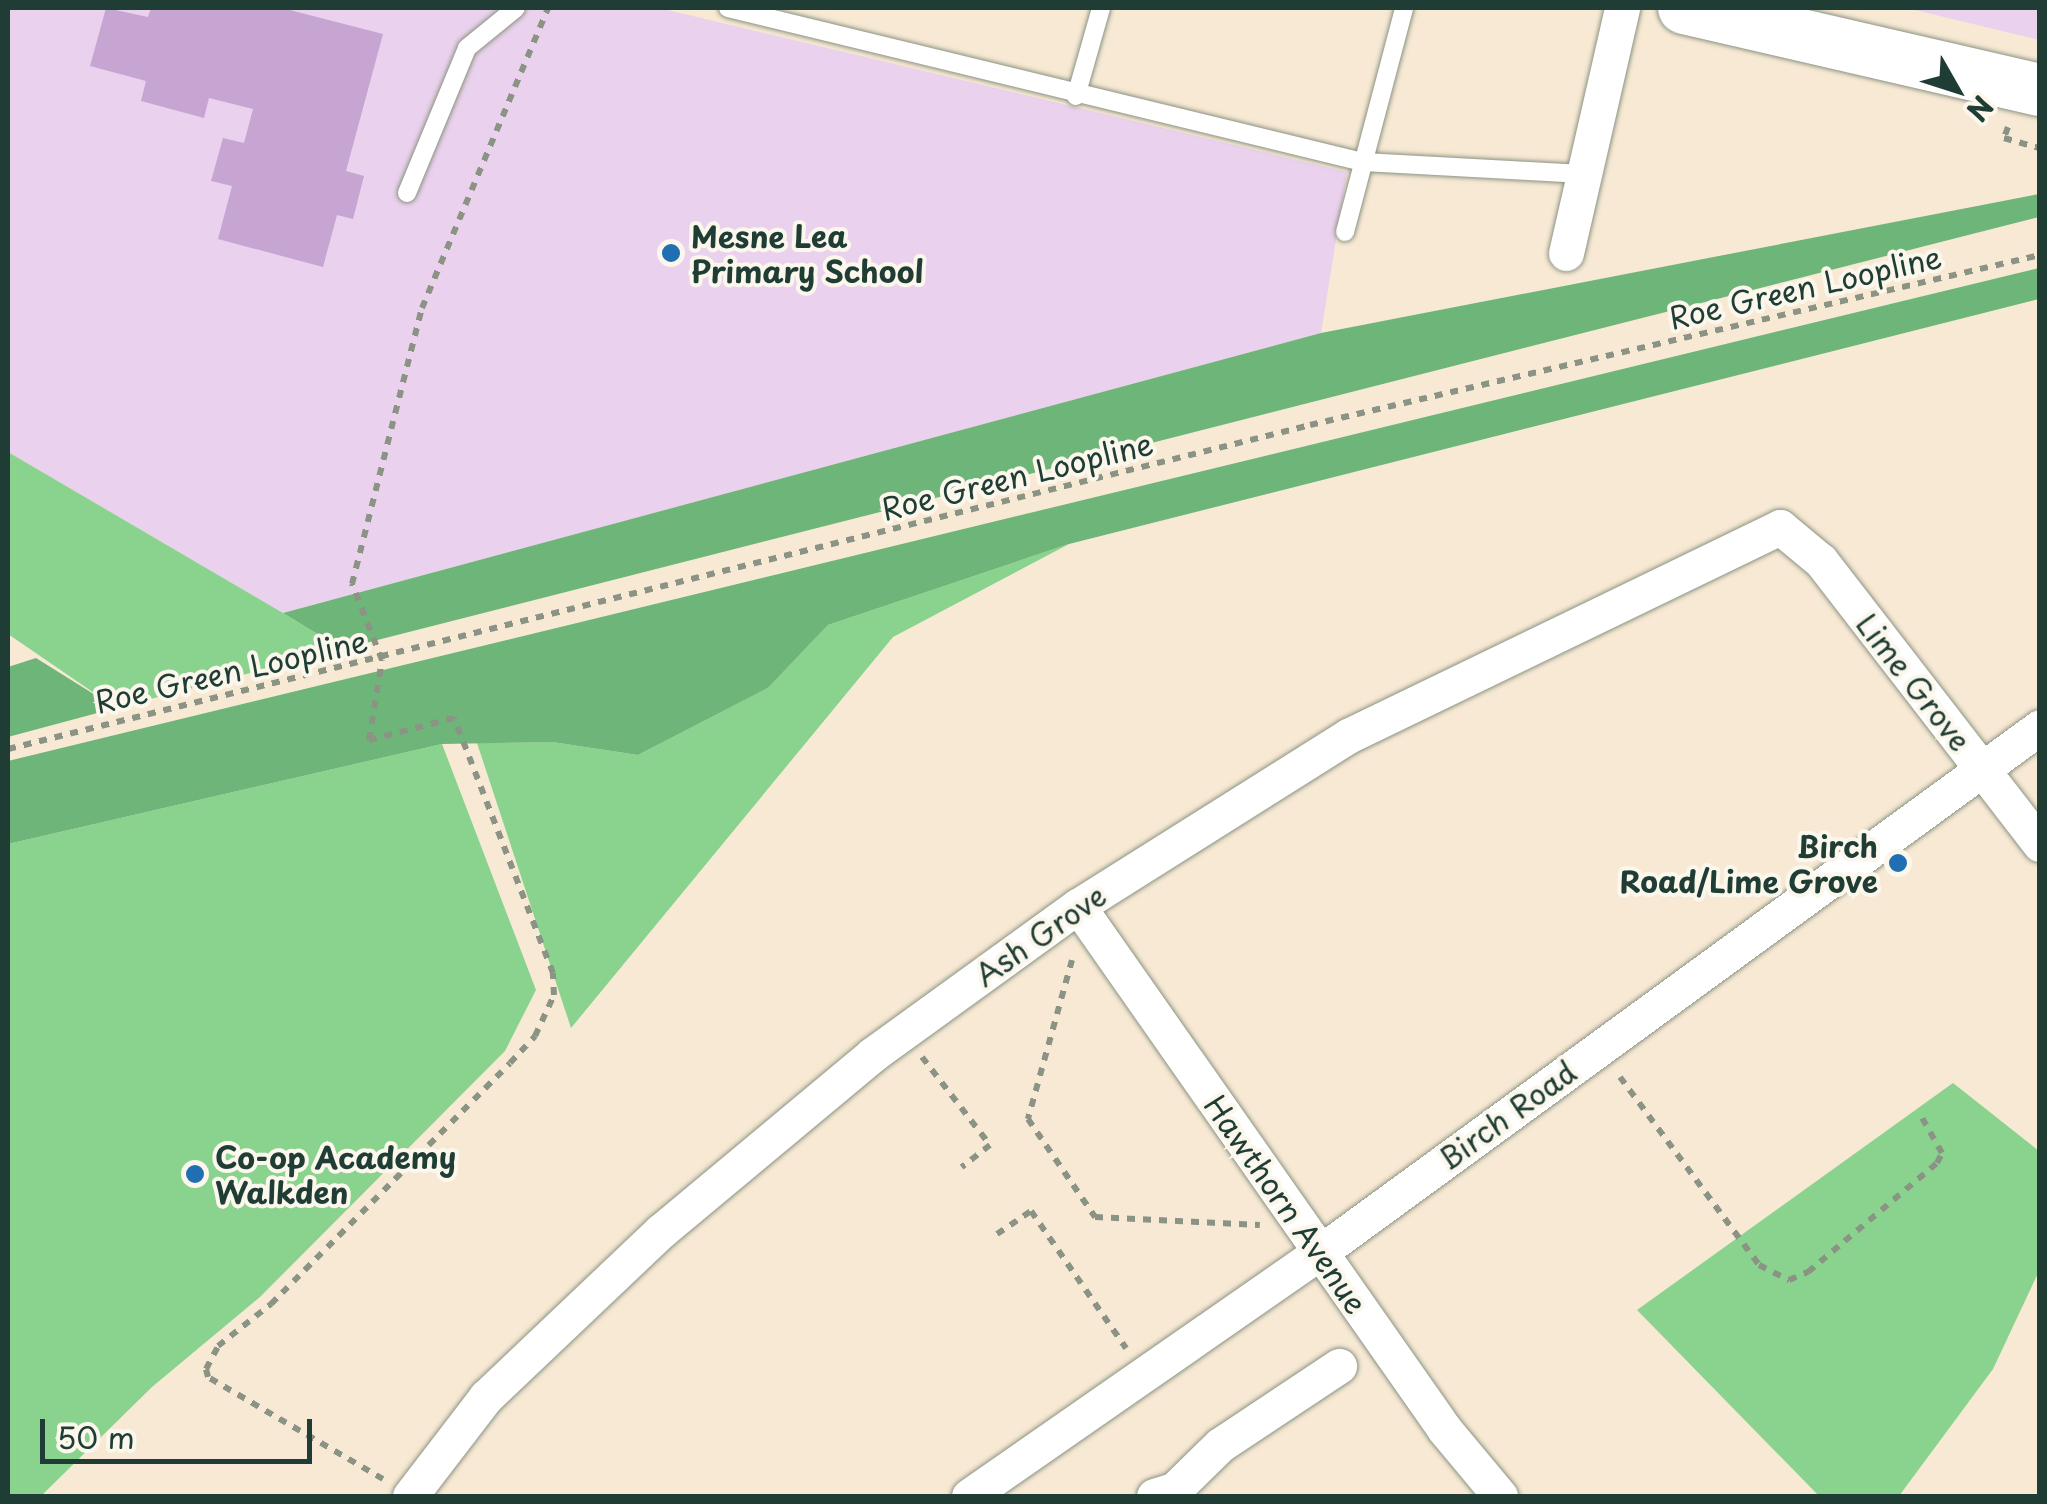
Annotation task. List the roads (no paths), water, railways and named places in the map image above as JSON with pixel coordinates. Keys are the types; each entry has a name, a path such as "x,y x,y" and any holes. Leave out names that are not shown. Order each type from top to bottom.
{"main road":[{"path":"1684,8 2040,90"}],"street":[{"path":"1566,254 1622,8"},
{"name":"Lime Grove","path":"1780,527 1820,561 2040,844"},
{"name":"Ash Grove","path":"411,1496 486,1397 551,1330 776,1132 903,1033 1348,736 1780,527"},
{"name":"Birch Road","path":"969,1496 1144,1374 1310,1240 1599,1047 2040,727"},
{"name":"Hawthorn Avenue","path":"1081,911 1310,1240 1500,1496"},
{"path":"1154,1496 1174,1490 1284,1386 1339,1366"}],"lane":[{"path":"407,194 467,48 516,8"},
{"path":"728,8 1076,96 1364,162 1584,174"},
{"path":"1076,96 1100,8"},
{"path":"1345,232 1404,8"}],"place":[{"name":"Mesne Lea Primary School","path":"671,253"},
{"name":"Birch Road/Lime Grove","path":"1898,863"},
{"name":"Co-op Academy Walkden","path":"195,1174"}]}
